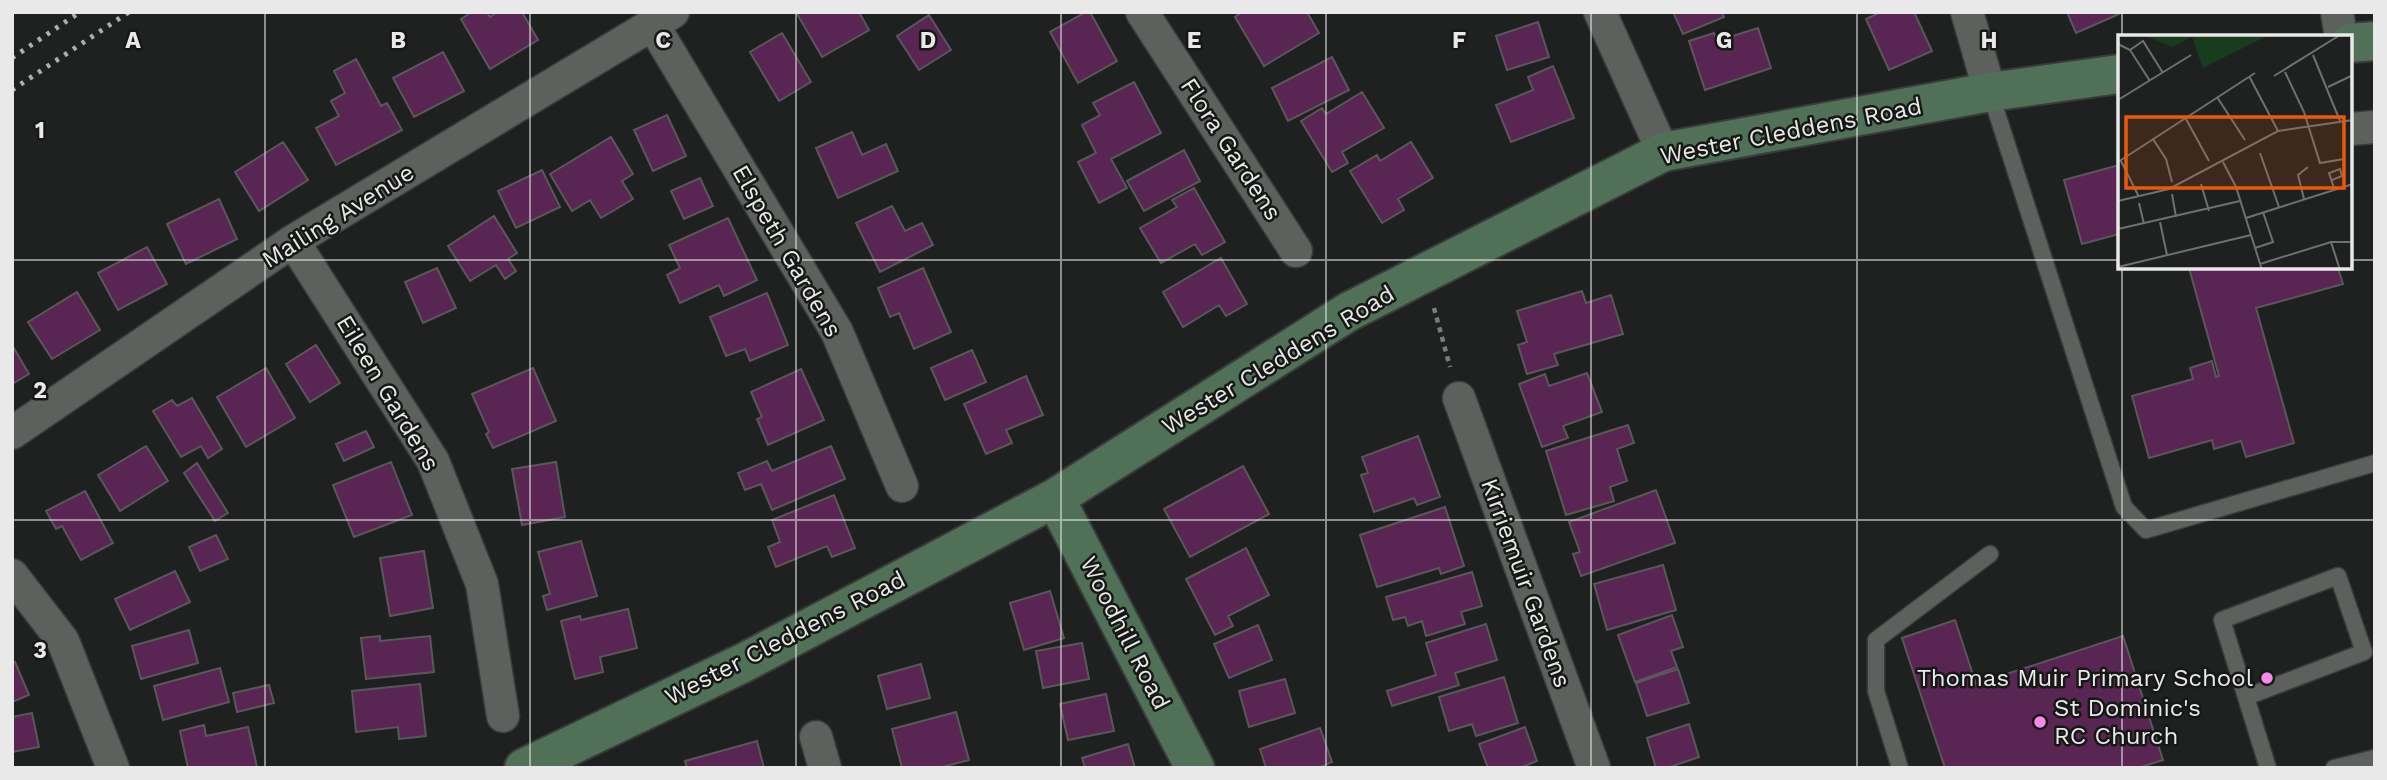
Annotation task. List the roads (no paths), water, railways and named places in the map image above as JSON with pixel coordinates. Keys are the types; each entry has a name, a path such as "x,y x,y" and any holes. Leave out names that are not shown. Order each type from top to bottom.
{"street":[{"name":"Flora Gardens","path":"1142,12 1296,251"},
{"path":"1600,12 1663,152"},
{"path":"1968,12 1990,92"},
{"path":"2337,12 2341,35"},
{"name":"Mailing Avenue","path":"12,433 293,241 663,19"},
{"name":"Elspeth Gardens","path":"663,19 837,332 902,486"},
{"path":"2352,43 2375,41"},
{"name":"Wester Cleddens Road","path":"524,768 743,663 1055,498 1348,312 1663,152 1990,92 2118,74"},
{"path":"2352,129 2375,127"},
{"name":"Eileen Gardens","path":"293,241 433,461 482,584 503,716"},
{"name":"Kirriemuir Gardens","path":"1459,398 1594,768"},
{"name":"Woodhill Road","path":"1055,498 1195,768"},
{"path":"12,575 63,641 113,768"},
{"path":"816,737 825,768"}],"lane":[{"path":"1990,92 2124,507 2146,530 2375,463"},
{"path":"1900,768 1876,691 1876,640 1990,554"},
{"path":"2246,697 2364,652 2338,576 2222,620 2268,768"},
{"path":"2334,768 2375,758"}],"railway":[{"path":"12,58 80,12"},
{"path":"12,90 129,12"}],"place":[{"name":"Thomas Muir Primary School","path":"2267,678"},
{"name":"St Dominic's RC Church","path":"2040,722"}]}
